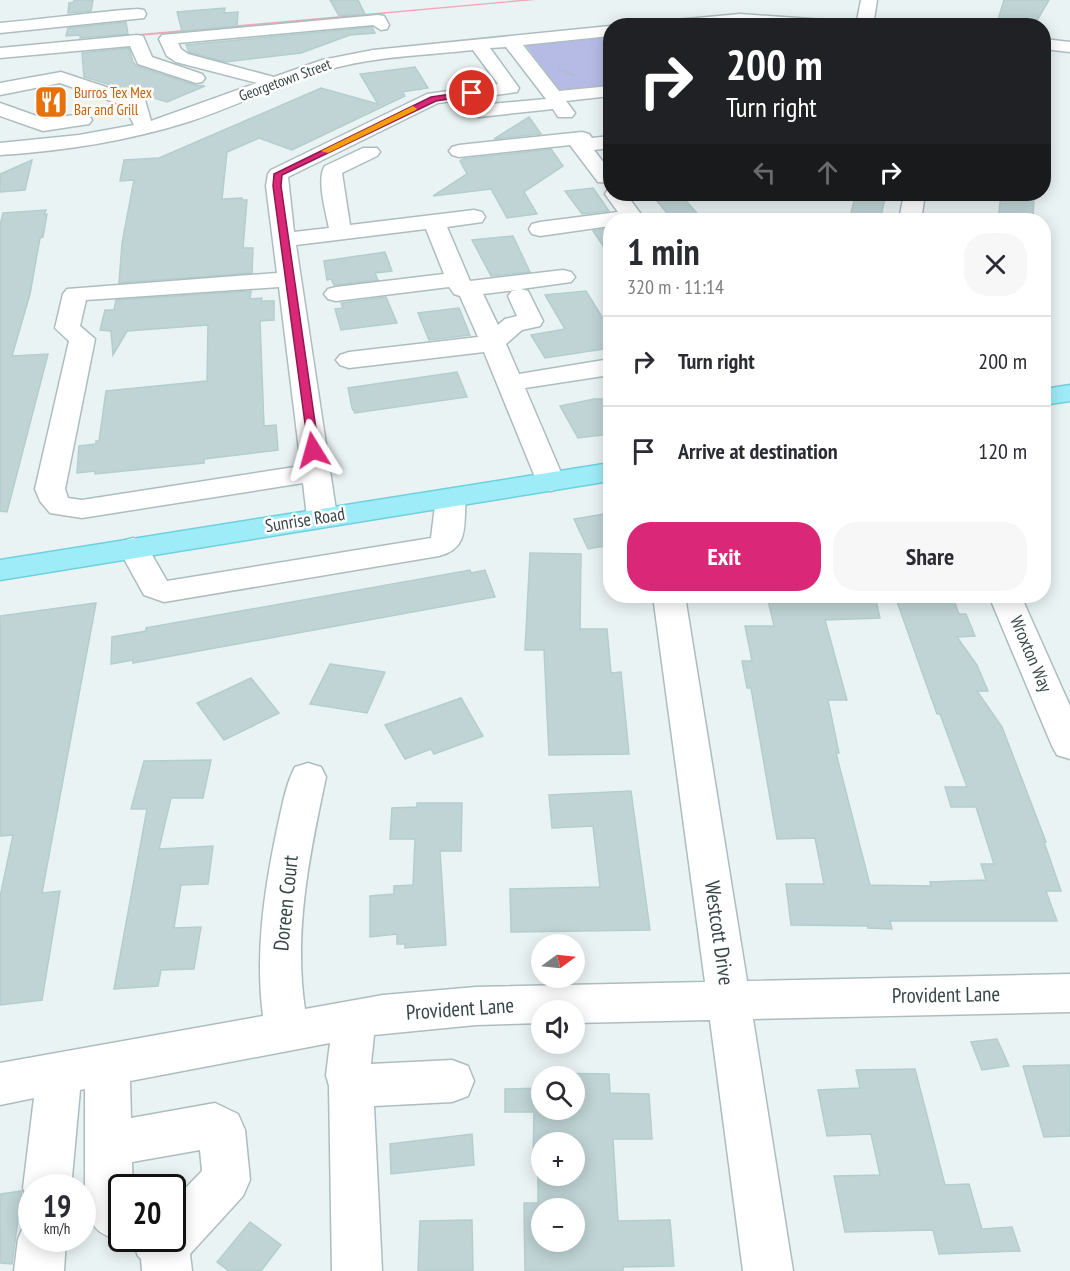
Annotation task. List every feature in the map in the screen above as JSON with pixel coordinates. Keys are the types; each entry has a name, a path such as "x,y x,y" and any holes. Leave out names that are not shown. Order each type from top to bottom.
{"main road":[{"path":"1051,396 1070,393"},
{"name":"Sunrise Road","path":"0,570 603,473"}],"street":[{"path":"866,18 869,0"},
{"path":"0,28 62,23 69,19 138,14"},
{"path":"273,82 182,58 173,52 168,39 378,20 381,25"},
{"name":"Georgetown Street","path":"0,149 57,150 146,129 207,109 296,73 422,41 477,43 511,35 603,31"},
{"path":"511,35 584,141"},
{"path":"20,85 8,53 137,40 142,58 147,62 247,93"},
{"path":"322,517 277,186 278,174 434,99 510,88 477,43"},
{"path":"1051,45 1070,47"},
{"path":"0,90 61,77 138,104 137,111 146,129"},
{"path":"448,114 603,92"},
{"path":"0,109 48,125 137,111"},
{"path":"0,140 57,150"},
{"path":"584,141 580,145 603,175"},
{"path":"459,151 584,141 603,142"},
{"path":"340,234 332,170 385,145"},
{"path":"0,169 57,150"},
{"path":"284,240 474,217"},
{"path":"540,230 603,221"},
{"path":"434,222 493,343 551,482"},
{"path":"336,294 564,277"},
{"path":"290,279 75,294 67,328 81,339 50,489 53,502 63,509 82,509 316,472"},
{"path":"349,360 493,343 514,324 531,321 520,296"},
{"path":"510,383 603,368"},
{"path":"133,548 154,588 164,592 439,546 446,542 451,498"},
{"name":"Westcott Drive","path":"670,603 768,1271"},
{"name":"Wroxton Way","path":"1008,603 1070,746"},
{"name":"Doreen Court","path":"287,1031 280,968 285,899 294,835 308,777"},
{"name":"Provident Lane","path":"0,1084 354,1019 476,1006 1070,993"},
{"path":"354,1019 348,1075 351,1086 357,1271"},
{"path":"107,1064 108,1174"},
{"path":"48,1174 59,1073"},
{"path":"351,1086 452,1081"},
{"path":"108,1144 215,1125 222,1130 226,1180 186,1225"},
{"path":"39,1271 41,1252"}],"shaded area":[{"path":"603,35 603,88 561,92 526,46 530,42"}],"building":[{"path":"74,0 93,0 91,11 68,13 69,3"},
{"path":"330,0 358,0 365,14 339,16"},
{"path":"1004,0 1049,0 1038,18 999,18"},
{"path":"225,8 224,13 238,12 237,26 182,31 177,12"},
{"path":"126,22 128,34 80,38 80,35 66,36 68,28"},
{"path":"372,27 375,33 350,35 301,53 225,62 189,52 186,45"},
{"path":"129,48 133,62 137,66 195,85 205,86 167,102 84,77 82,53"},
{"path":"415,67 428,88 402,92 405,96 292,150 259,138 227,152 222,199 247,200 243,248 253,248 252,273 119,283 122,243 134,180 120,181 124,160 159,158 321,88 378,104 360,74"},
{"path":"529,117 541,134 494,139"},
{"path":"551,149 563,166 524,192 537,214 507,218 491,189 433,196 467,174 460,161 463,159"},
{"path":"32,160 25,190 0,192 0,174"},
{"path":"593,188 609,211 582,214 565,191"},
{"path":"657,201 686,201 697,213 667,213"},
{"path":"854,201 884,201 882,213 851,213"},
{"path":"1000,201 1034,201 1033,213 999,213"},
{"path":"46,210 43,237 40,238 30,294 12,356 48,354 7,512 0,511 0,225 3,213"},
{"path":"603,229 603,246 593,231"},
{"path":"513,236 530,272 491,276 472,240"},
{"path":"385,252 392,271 375,273 378,280 334,285 331,279 327,280 324,261"},
{"path":"251,291 250,299 262,298 261,301 274,301 274,320 260,321 264,426 276,425 278,450 204,459 204,463 95,474 95,471 77,473 79,446 96,444 96,441 99,441 106,391 207,381 208,325 127,331 113,355 111,331 100,330 105,310 114,310 116,300"},
{"path":"586,291 603,319 603,349 545,358 531,335 565,329 545,295"},
{"path":"386,297 397,323 341,330 335,309 343,308 341,303"},
{"path":"459,308 470,335 429,340 418,313"},
{"path":"457,372 467,397 355,413 352,408 348,388"},
{"path":"603,399 603,435 578,438 560,406"},
{"path":"603,514 603,546 588,549 574,519"},
{"path":"530,553 581,554 580,629 607,629 611,673 621,672 629,754 549,755 544,650 525,650"},
{"path":"470,570 471,573 485,570 495,597 133,663 133,660 111,664 112,637 146,631 146,628"},
{"path":"96,603 42,893 60,891 42,1000 0,1005 0,897 13,835 0,836 0,616"},
{"path":"769,603 877,603 880,618 825,620 847,700 828,700 839,753 836,753 870,885 931,886 930,882 986,880 981,864 994,864 976,807 951,807 945,787 967,787 940,714 937,714 897,603 955,603 959,614 966,614 975,636 957,637 977,665 988,691 977,691 1002,727 1046,842 1044,842 1061,891 1046,891 1057,921 890,921 892,929 868,928 868,926 791,925 786,884 824,884 815,838 777,839 751,688 747,688 742,661 752,661 745,626 774,626"},
{"path":"330,664 385,672 367,713 310,704"},
{"path":"251,678 279,713 224,740 197,703"},
{"path":"461,698 483,736 434,754 431,749 405,759 385,725"},
{"path":"211,760 203,798 171,798 159,849 213,846 208,884 181,885 174,928 201,927 194,969 161,970 158,986 114,989 147,809 131,809 144,761"},
{"path":"631,791 650,930 511,932 510,889 600,887 593,826 552,828 549,795"},
{"path":"417,803 462,803 461,851 440,851 446,945 405,948 405,944 397,944 397,934 370,937 370,896 394,894 394,886 413,885 415,839 390,839 392,808 417,807"},
{"path":"997,1039 1009,1066 982,1070 971,1042"},
{"path":"1070,1065 1070,1136 1044,1137 1023,1066"},
{"path":"915,1069 945,1185 969,1184 982,1229 1012,1227 1020,1251 939,1254 933,1230 845,1232 834,1176 880,1175 871,1134 827,1136 818,1090 860,1088 856,1070"},
{"path":"585,1074 609,1074 610,1093 649,1094 652,1139 613,1139 618,1221 670,1220 674,1266 623,1267 623,1271 525,1271 524,1203 531,1203 531,1252 585,1252 585,1198 538,1198 538,1186 585,1186 585,1132 534,1132 534,1120 585,1120"},
{"path":"531,1088 531,1112 505,1112 505,1089"},
{"path":"472,1134 474,1165 391,1174 390,1144"},
{"path":"18,1192 18,1220 12,1264 0,1263 0,1194"},
{"path":"472,1220 473,1271 418,1271 420,1221"},
{"path":"250,1222 281,1245 261,1271 229,1271 217,1262"}],"waterway":[{"path":"128,36 534,0"},
{"path":"10,47 79,41"}],"slow traffic":[{"path":"325,151 413,109"}],"place":[{"name":"Burros Tex Mex Bar and Grill","path":"51,102"}],"route":[{"path":"313,450 277,186 278,174 434,99 472,93"}]}
